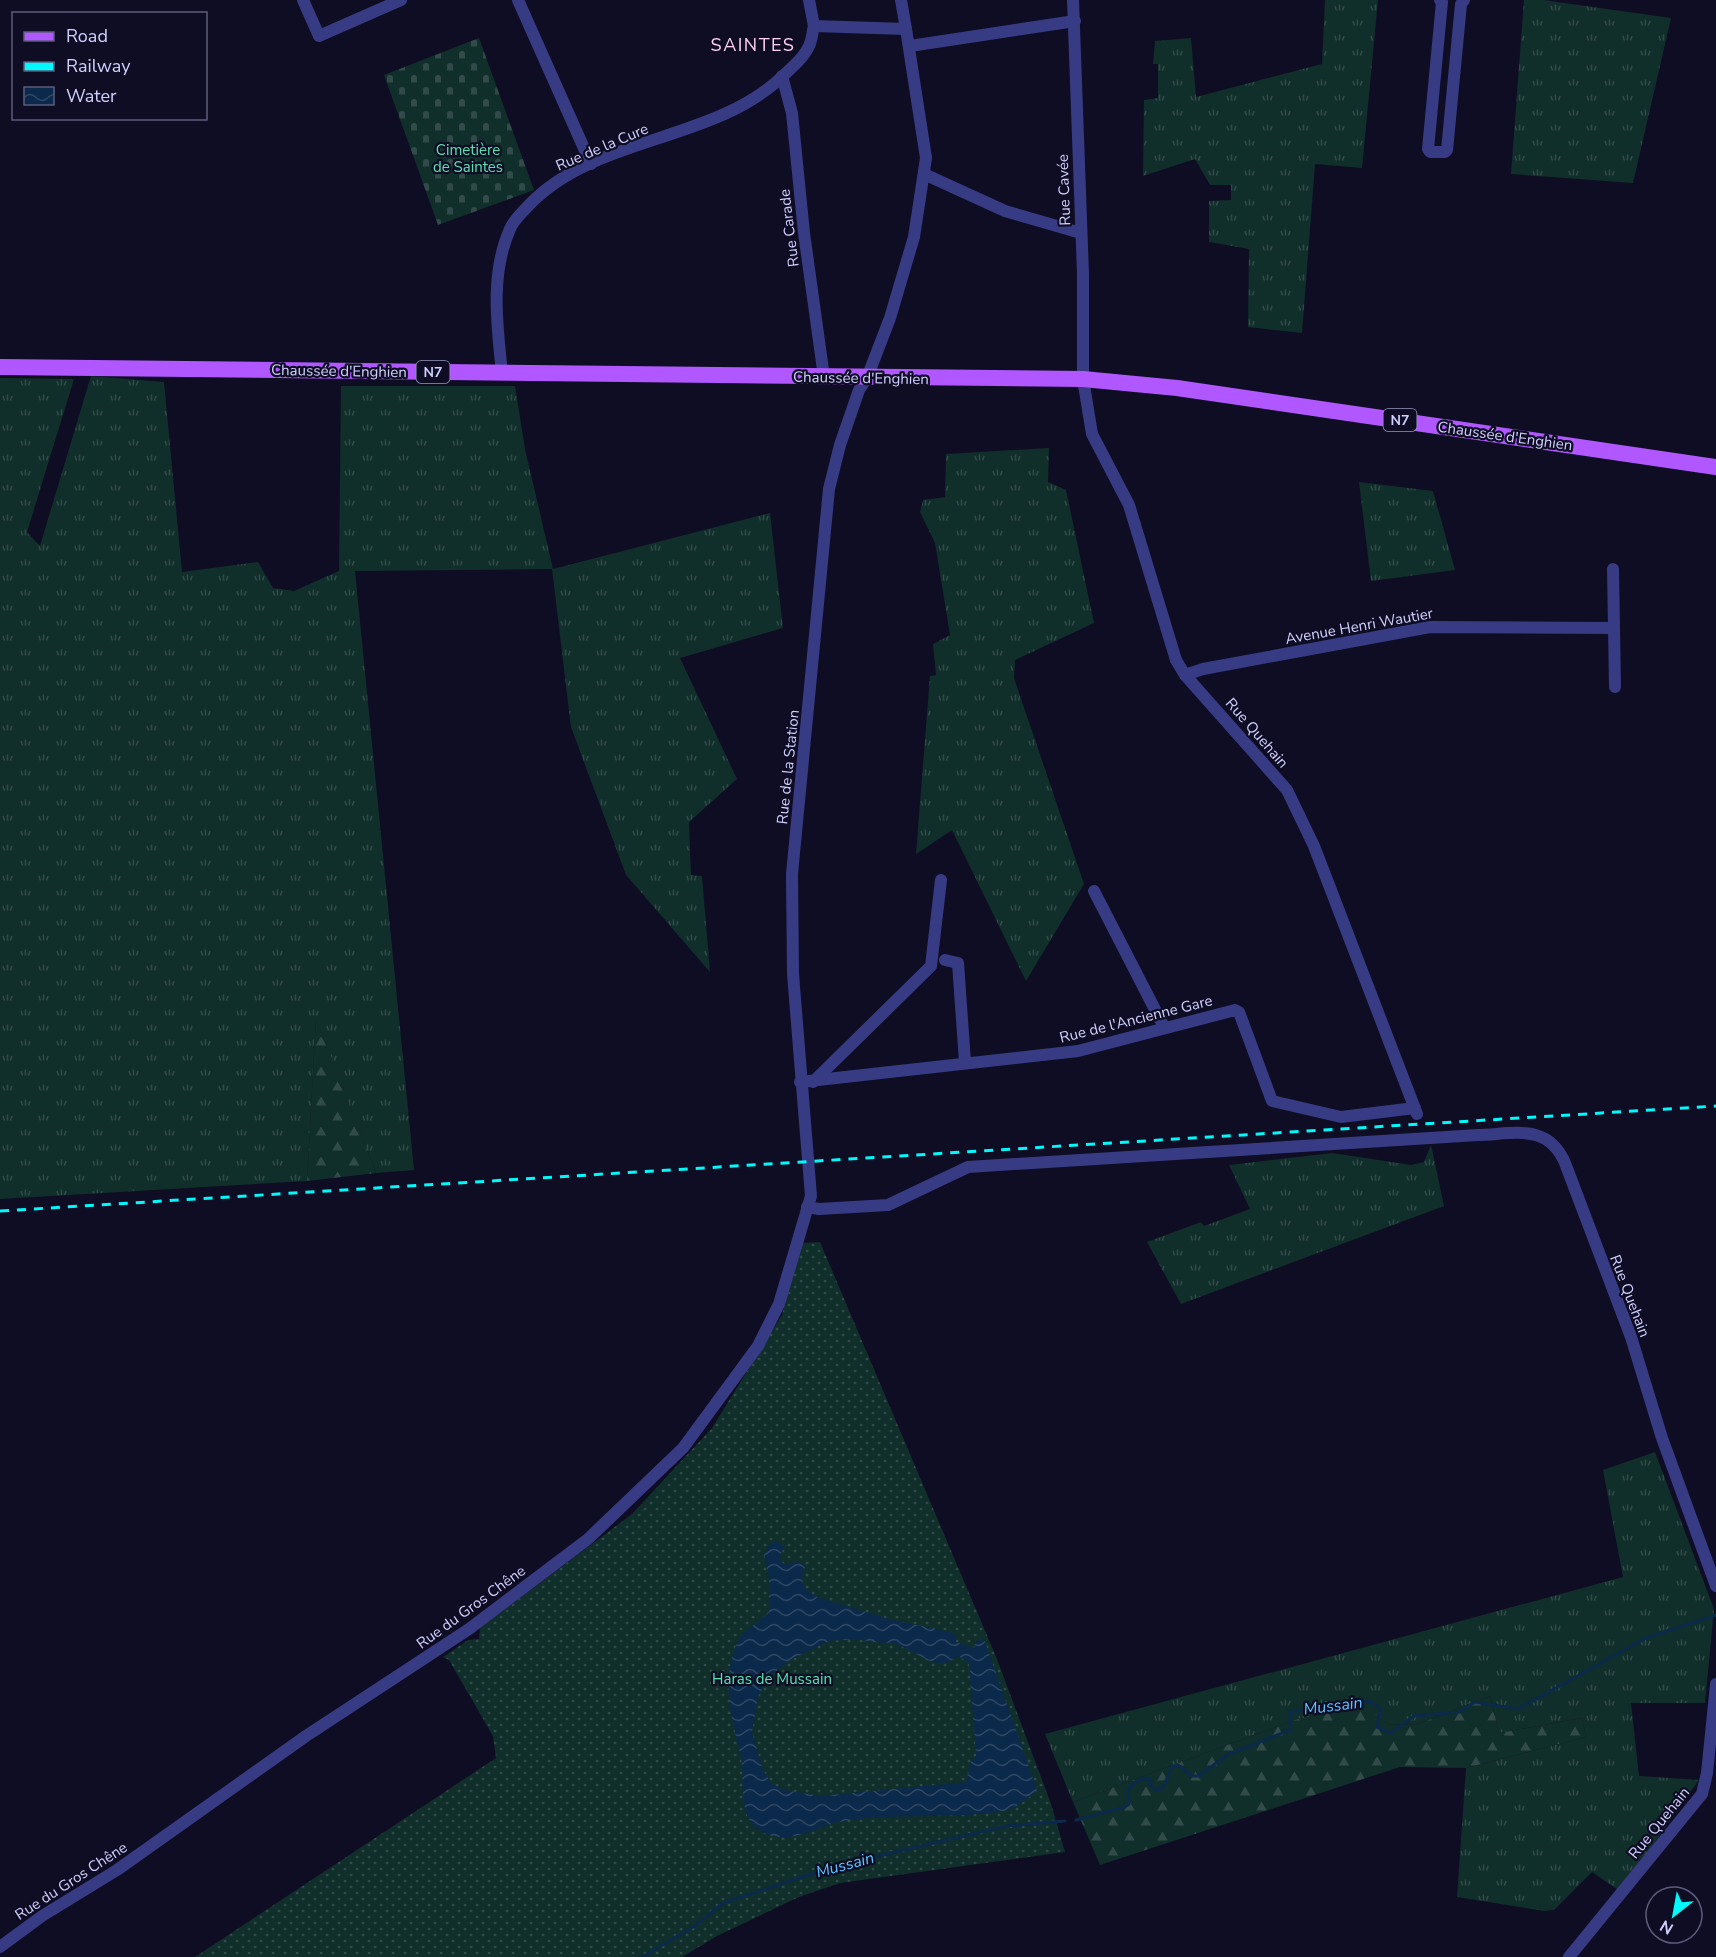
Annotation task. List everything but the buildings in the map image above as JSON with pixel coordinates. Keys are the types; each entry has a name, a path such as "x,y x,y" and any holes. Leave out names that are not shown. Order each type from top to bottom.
{"main road":[{"name":"Chaussée d'Enghien","path":"0,367 1083,379 1177,388 1716,466"}],"street":[{"path":"303,0 319,36 401,0"},
{"path":"518,0 591,164"},
{"path":"809,0 814,26 906,28"},
{"name":"Rue de la Station","path":"809,1167 806,1082 793,974 792,874 829,489 840,445 859,390 867,378 908,263 926,158 901,0"},
{"name":"Rue Cavée","path":"1073,0 1081,233 1083,379"},
{"path":"1441,1 1463,2 1447,150 1430,152 1441,1"},
{"path":"910,46 1075,21"},
{"name":"Rue de la Cure","path":"502,373 496,307 501,262 510,228 537,197 559,179 591,164 718,118 751,102 782,76 809,48 814,26"},
{"name":"Rue Carade","path":"782,76 792,113 806,246 824,377"},
{"path":"924,174 1005,211 1081,233"},
{"name":"Rue Quehain","path":"1083,379 1092,434 1129,505 1170,647 1185,675 1287,790 1314,846 1416,1111"},
{"path":"1613,569 1615,687"},
{"name":"Avenue Henri Wautier","path":"1185,675 1203,669 1430,627 1613,628"},
{"path":"806,1082 931,966 941,880"},
{"path":"1094,891 1164,1027"},
{"path":"945,960 958,963 965,1062"},
{"name":"Rue de l'Ancienne Gare","path":"806,1082 965,1062 1078,1052 1234,1010 1239,1012 1272,1101 1341,1117 1416,1111"},
{"name":"Rue Quehain","path":"807,1207 819,1209 888,1205 968,1167 1426,1138 1529,1133 1543,1136 1559,1149 1631,1337 1662,1438 1716,1586"},
{"name":"Rue du Gros Chêne","path":"0,1947 42,1916 117,1870 306,1736 469,1629 611,1519 683,1448 758,1346 778,1304 811,1196 809,1167"},
{"name":"Rue Quehain","path":"1569,1957 1702,1794 1707,1773 1716,1684"}],"green space":[{"path":"1325,0 1378,0 1362,168 1315,164 1302,333 1248,327 1249,249 1209,242 1209,201 1231,200 1231,185 1210,185 1195,159 1143,176 1144,100 1158,98 1158,64 1153,64 1155,41 1191,38 1196,97 1322,64"},
{"path":"1524,0 1543,0 1671,18 1633,183 1511,174"},
{"name":"Cimetière de Saintes","path":"479,38 534,190 438,225 384,75"},
{"path":"91,376 164,382 182,572 258,562 273,588 294,591 339,571 341,386 515,386 525,449 553,569 770,513 783,628 680,658 737,779 689,822 691,875 702,876 710,972 626,875 571,727 552,569 355,571 414,1170 376,1173 316,1019 307,1181 0,1199 0,378 74,379 27,532 40,546"},
{"path":"1049,448 1048,482 1066,490 1094,623 1015,660 1014,678 1084,884 1026,981 952,830 916,854 930,676 936,675 933,644 950,635 935,543 920,512 923,500 945,497 946,454"},
{"path":"1359,482 1433,491 1455,570 1371,581"},
{"path":"316,1017 376,1173 307,1181"},
{"path":"1431,1145 1444,1206 1181,1304 1147,1242 1201,1222 1204,1226 1250,1209 1229,1165 1332,1153 1411,1165 1424,1162"},
{"name":"Haras de Mussain","path":"820,1242 997,1659 1051,1804 1065,1852 840,1883 799,1897 717,1936 682,1957 195,1957 496,1758 493,1736 449,1660 443,1657 468,1640 479,1639 480,1628 632,1514 712,1428 782,1315 802,1243"},
{"path":"1655,1452 1714,1609 1705,1703 1631,1703 1639,1776 1699,1780 1620,1891 1592,1872 1554,1910 1544,1911 1457,1897 1466,1768 1586,1737 1582,1718 1499,1733 1490,1696 1416,1725 1388,1724 1365,1708 1298,1719 1073,1802 1045,1734 1623,1577 1603,1470"},
{"path":"1490,1696 1499,1733 1582,1718 1586,1737 1466,1768 1400,1767 1100,1865 1073,1802 1298,1719 1365,1707 1388,1724 1416,1725"}],"water":[{"path":"775,1541 785,1547 780,1555 781,1562 787,1565 799,1562 805,1566 802,1581 807,1590 817,1597 892,1620 951,1632 957,1637 956,1642 974,1648 976,1641 984,1639 1037,1790 1019,1804 998,1812 844,1821 786,1837 766,1834 756,1828 749,1819 743,1798 742,1763 729,1698 729,1671 740,1638 769,1611 769,1577 764,1555 770,1544","holes":["862,1640 900,1646 936,1663 950,1661 958,1656 969,1663 976,1756 971,1762 966,1782 821,1796 784,1790 772,1784 763,1770 752,1732 758,1697 768,1678 790,1660 829,1641"]}],"waterway":[{"name":"Mussain","path":"1076,1820 1125,1807 1129,1804 1128,1790 1140,1780 1150,1779 1150,1784 1156,1790 1162,1789 1172,1767 1178,1765 1192,1776 1199,1776 1227,1755 1290,1730 1290,1712 1369,1701 1381,1709 1377,1727 1391,1733 1414,1716 1460,1712 1475,1702 1518,1709 1646,1638 1716,1615"},
{"name":"Mussain","path":"642,1957 696,1925 723,1903 835,1866 1006,1826 1065,1821"}],"railway":[{"path":"0,1211 1716,1106"}],"district":[{"name":"SAINTES","path":"753,45"}]}
